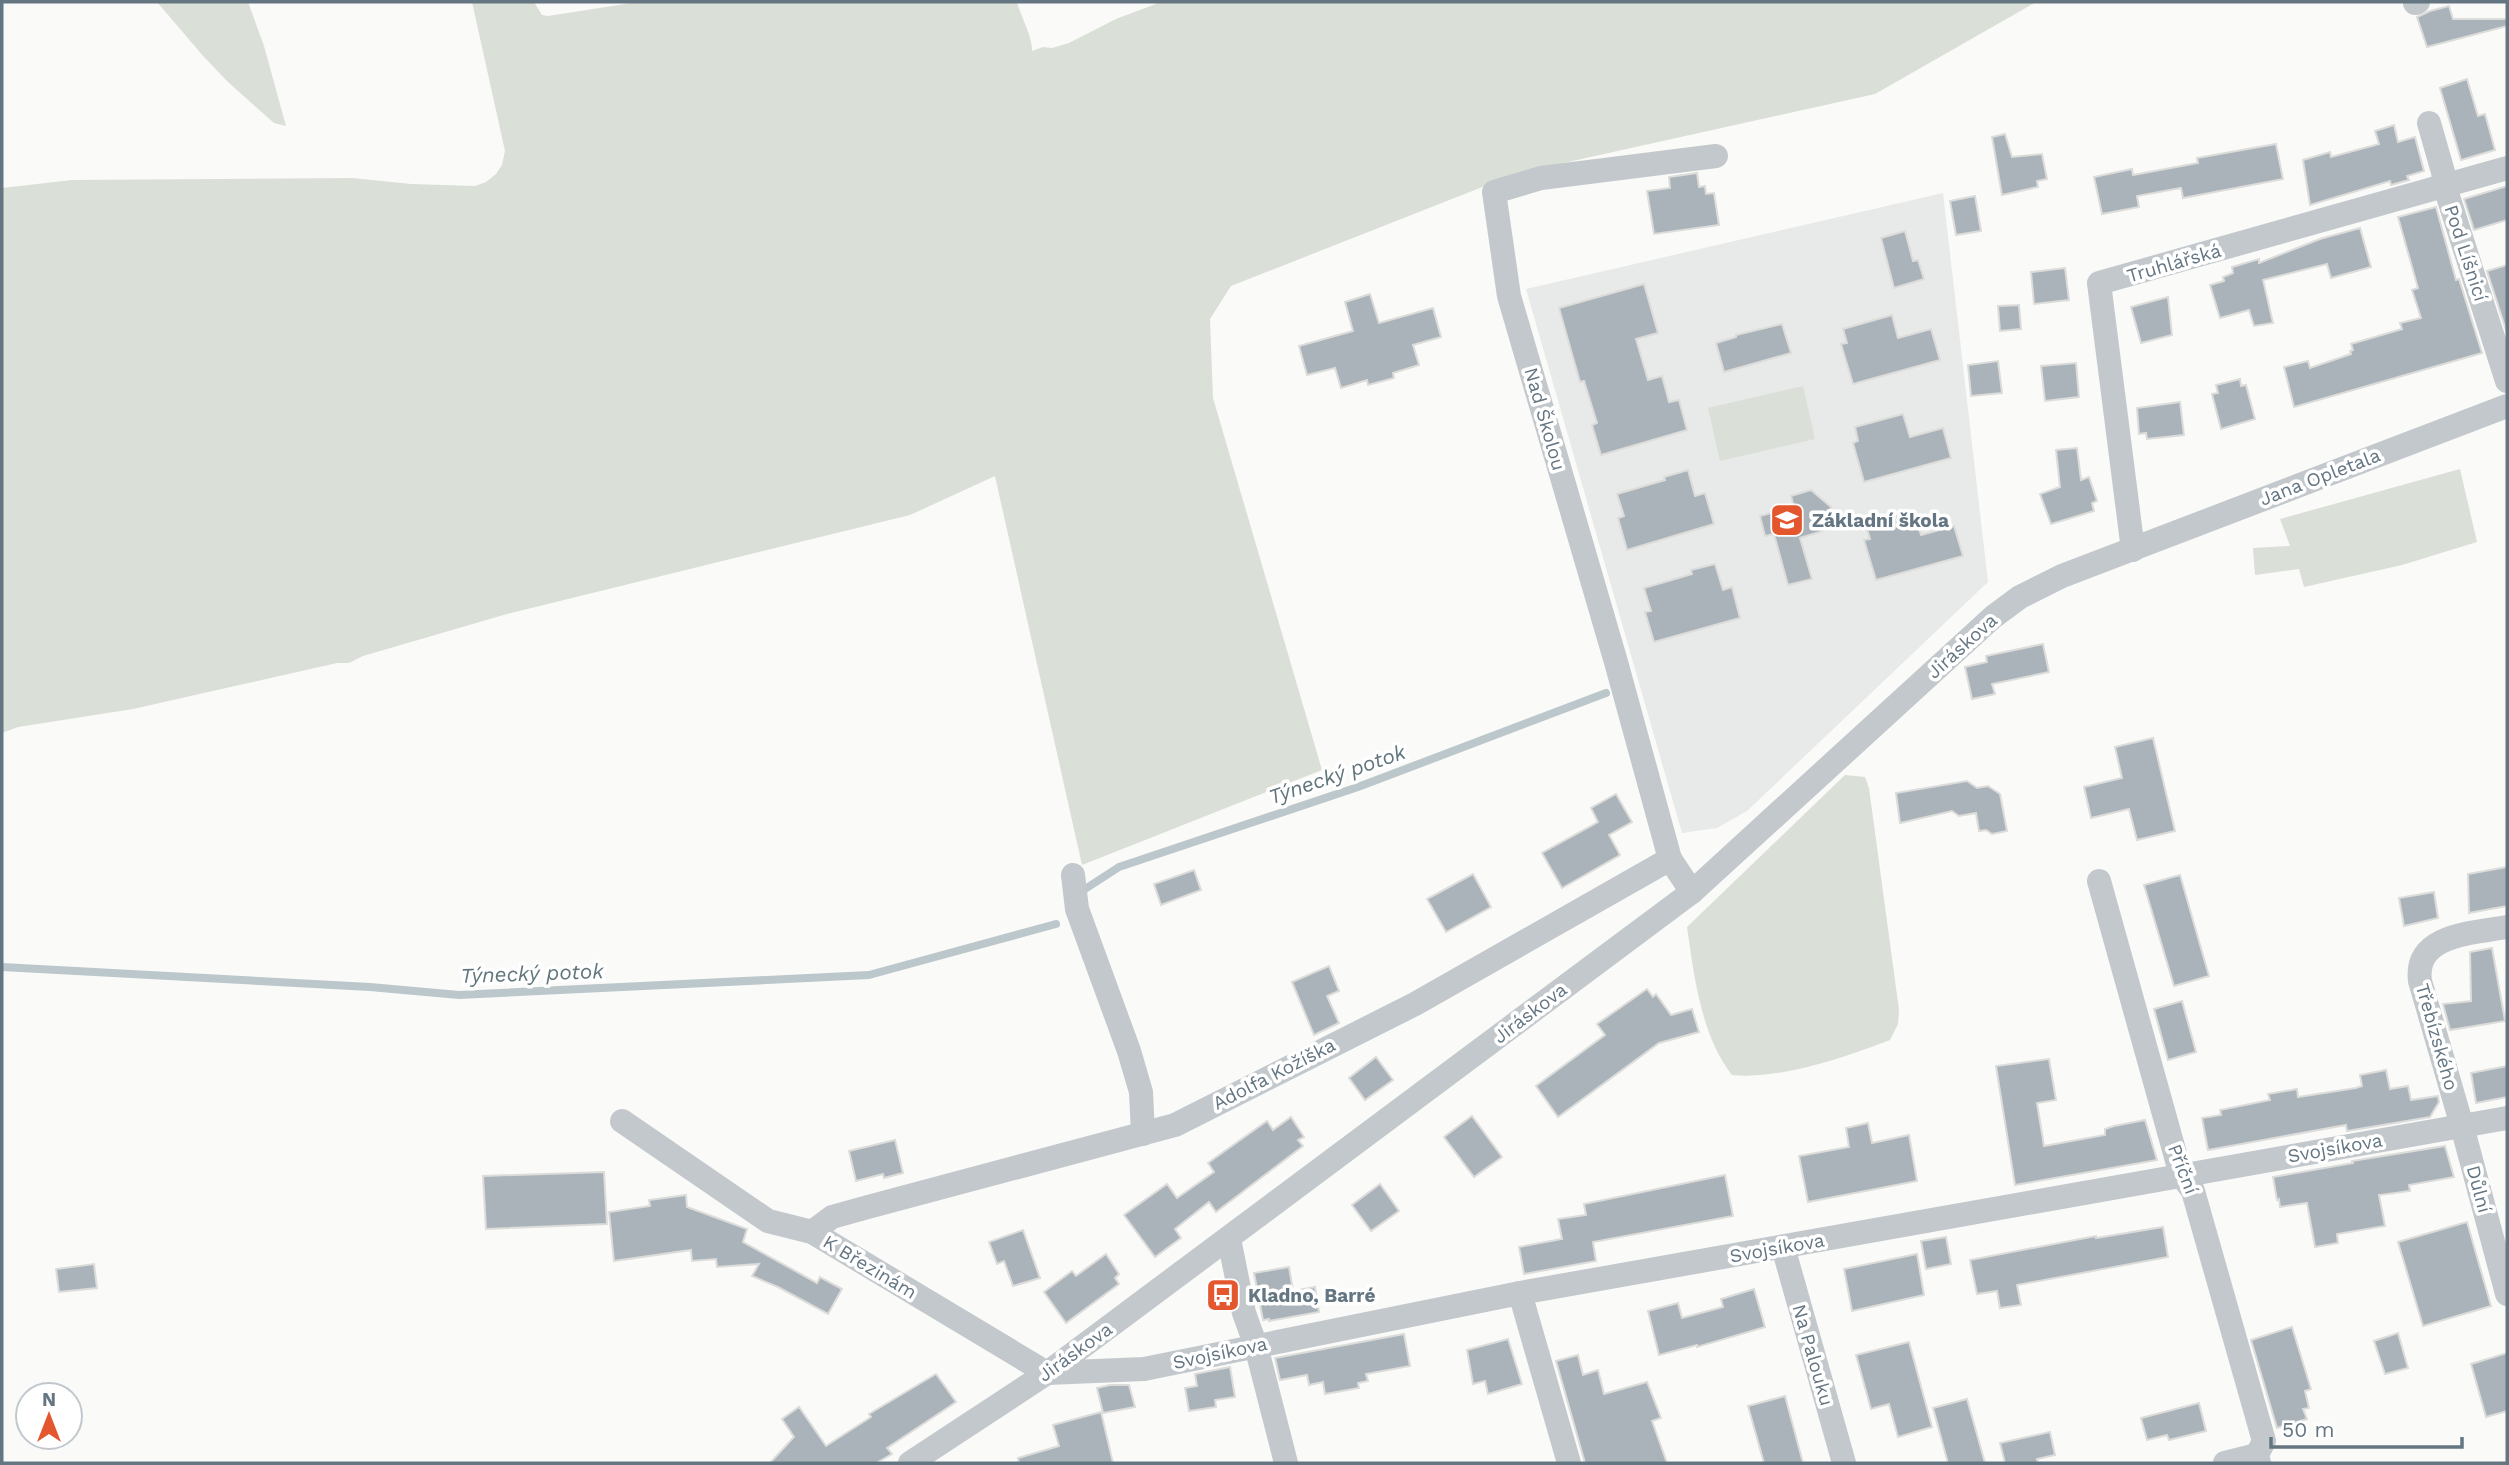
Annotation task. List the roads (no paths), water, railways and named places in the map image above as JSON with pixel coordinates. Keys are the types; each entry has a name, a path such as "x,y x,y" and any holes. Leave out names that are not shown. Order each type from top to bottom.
{"street":[{"name":"Pod Líšnicí","path":"2429,123 2445,187 2507,381"},
{"name":"Nad Školou","path":"1670,859 1616,662 1508,296 1494,192 1541,178 1716,156"},
{"name":"Truhlářská","path":"2133,550 2099,283 2507,168"},
{"name":"Jana Opletala","path":"2133,550 2507,406"},
{"name":"Jiráskova","path":"910,1463 1047,1373 1692,892 1993,617 2040,585 2133,550"},
{"path":"1670,859 1692,892"},
{"name":"Adolfa Kožíška","path":"812,1232 832,1217 1175,1125 1415,1004 1670,859"},
{"path":"1073,876 1077,909 1138,1082 1143,1134"},
{"name":"Příční","path":"2099,881 2181,1175 2193,1191 2264,1441 2258,1459 2224,1463"},
{"name":"Třebízského","path":"2462,1126 2418,968 2424,954 2448,937 2507,927"},
{"name":"Svojsíkova","path":"1047,1373 1144,1369 1520,1293 2507,1118"},
{"name":"K Březinám","path":"622,1121 768,1221 812,1232 1047,1373"},
{"name":"Důlní","path":"2462,1126 2507,1294"},
{"path":"1229,1239 1244,1313 1256,1346 1286,1463"},
{"name":"Na Palouku","path":"1783,1247 1844,1463"},
{"path":"1520,1293 1569,1463"}],"waterway":[{"name":"Týnecký potok","path":"1082,891 1119,867 1358,787 1606,693"},
{"name":"Týnecký potok","path":"2,967 370,987 459,995 869,975 1056,924"}],"place":[{"name":"Základní škola","path":"1787,520"},
{"name":"Kladno, Barré","path":"1223,1295"}]}
